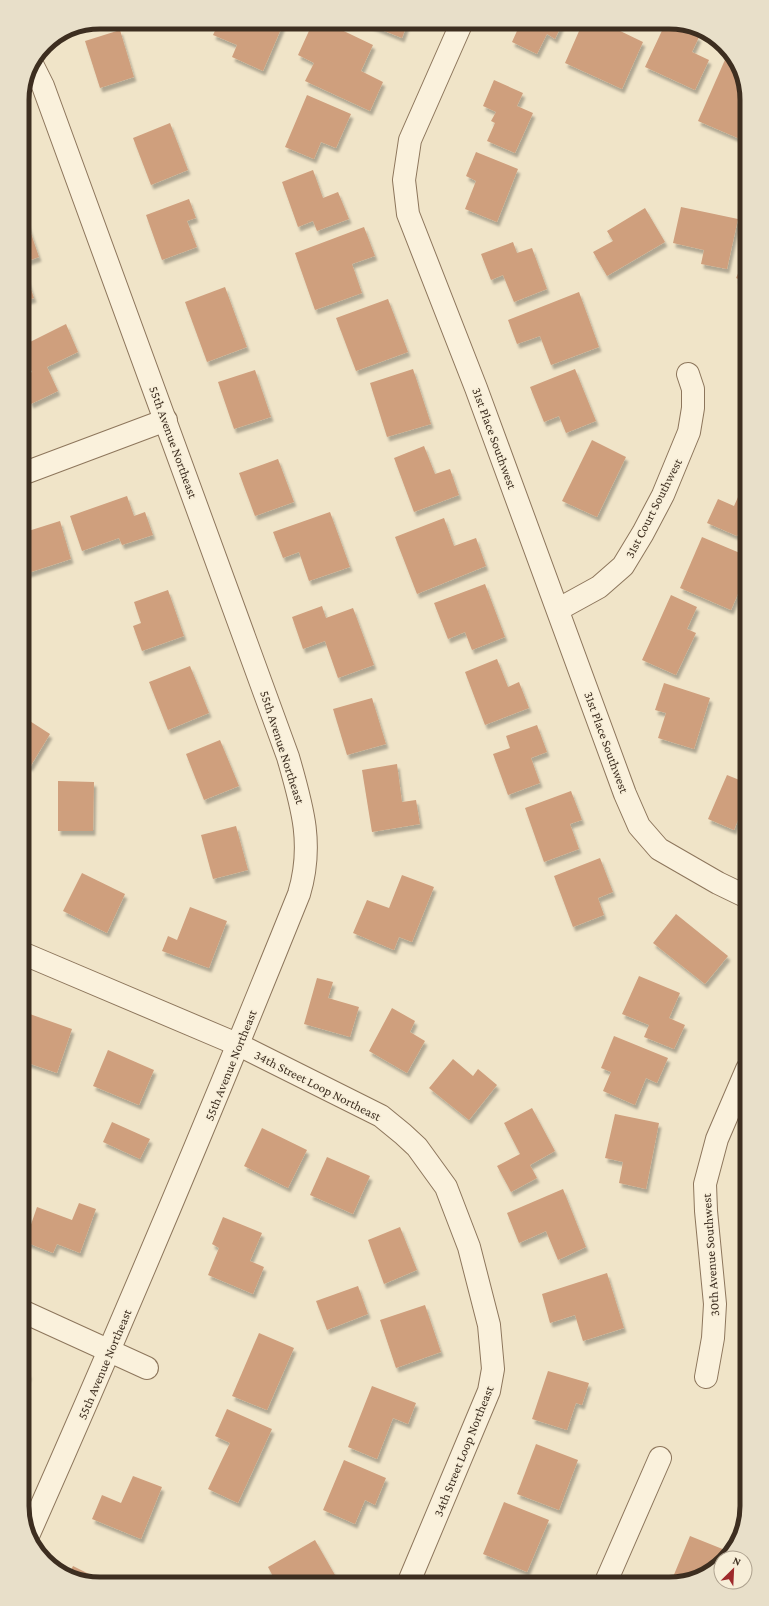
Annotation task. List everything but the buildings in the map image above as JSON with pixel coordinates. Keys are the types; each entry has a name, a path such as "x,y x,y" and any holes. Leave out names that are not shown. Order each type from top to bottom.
{"street":[{"name":"31st Place Southwest","path":"459,29 410,140 404,180 408,214 476,388 625,794 639,826 659,849 718,883 740,894"},
{"name":"55th Avenue Northeast","path":"32,1527 110,1351 239,1045 301,887 306,846 304,812 288,757 166,420 43,86 35,70"},
{"name":"31st Court Southwest","path":"558,609 599,587 623,566 643,533 663,495 689,432 693,408 693,389 688,374"},
{"path":"29,471 166,420"},
{"name":"34th Street Loop Northeast","path":"29,956 239,1045 380,1116 417,1147 446,1187 469,1248 477,1286 489,1325 493,1369 489,1391 411,1577"},
{"name":"30th Avenue Southwest","path":"706,1377 713,1338 715,1304 705,1184 717,1139 740,1085"},
{"path":"29,1314 147,1368"},
{"path":"608,1577 660,1458"}]}
